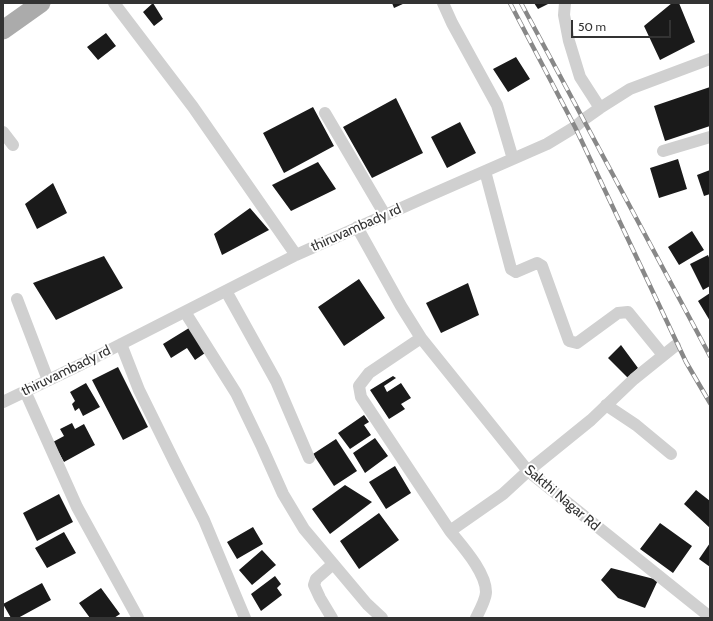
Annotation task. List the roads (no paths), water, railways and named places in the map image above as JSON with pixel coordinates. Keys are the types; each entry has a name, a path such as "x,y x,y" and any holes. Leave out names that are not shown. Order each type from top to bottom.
{"main road":[{"path":"3,30 41,3"}],"street":[{"path":"114,3 193,107 296,255"},
{"path":"443,3 452,23 497,105 513,159"},
{"path":"565,3 564,15 569,41 580,77 600,108"},
{"name":"thiruvambady rd","path":"3,402 296,255 547,144 575,127 600,108 630,89 710,59"},
{"path":"325,113 385,215"},
{"path":"3,132 13,145"},
{"path":"663,151 710,137"},
{"path":"485,171 511,269 516,272 536,263 542,266 569,341 577,343 618,313 628,312 663,355"},
{"name":"Sakthi Nagar Rd","path":"357,228 400,306 421,338 528,471 710,617"},
{"path":"226,291 276,381 309,458"},
{"path":"17,299 48,380"},
{"path":"185,312 236,393 283,494 304,529 367,604 382,618"},
{"path":"421,338 369,373 359,386 361,397 450,531 477,566 485,584 486,594 479,617"},
{"path":"120,344 139,390 204,520 246,618"},
{"path":"450,531 503,494 528,471 591,420 634,379 675,346"},
{"path":"25,391 77,507 138,618"},
{"path":"606,405 636,425 672,454"},
{"path":"332,618 314,585 316,579 333,564"}],"railway":[{"path":"510,3 575,127 686,362 710,403"},
{"path":"521,3 710,356"}]}
